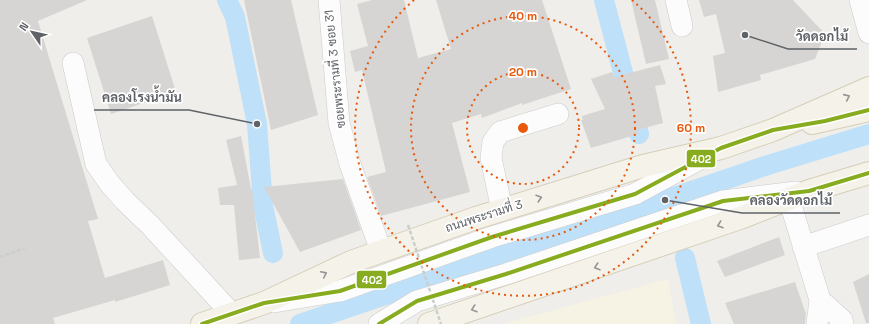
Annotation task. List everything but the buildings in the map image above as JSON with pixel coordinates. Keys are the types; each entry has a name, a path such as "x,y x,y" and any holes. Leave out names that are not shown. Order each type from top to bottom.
{"main road":[{"name":"ถนนพระรามที่ 3","path":"202,324 264,303 351,262 381,251 476,218 643,166 721,148 773,130 869,88"},
{"name":"ถนนพระรามที่ 3","path":"773,130 825,121 869,110"},
{"path":"429,324 740,218 799,194 869,173"}],"street":[{"name":"ซอยพระรามที่ 3 ซอย 31","path":"328,0 339,123 350,164 381,251"},
{"path":"676,0 682,26"},
{"path":"860,0 869,33"},
{"path":"73,63 96,164 110,184 125,201 150,225 232,314"},
{"path":"502,210 491,158 493,142 500,132 558,114"},
{"path":"264,303 340,291 492,237 635,194 721,148"},
{"path":"379,324 417,301 506,274 723,201 799,194 804,247 820,300 817,324"},
{"path":"804,247 869,225"},
{"path":"820,300 842,320 843,324"}],"path":[{"path":"408,225 441,324"},
{"path":"0,257 25,248"}],"shaded area":[{"path":"668,279 676,324 505,324 510,322"}],"waterway":[{"path":"227,0 235,17 257,124 263,205 273,253"},
{"path":"604,0 639,134"},
{"path":"300,324 768,165 869,134"},
{"path":"685,258 701,324"}],"transit line":[{"name":"402","path":"202,324 264,303 340,291 492,237 635,194 721,148 773,130 825,121 869,110"},
{"name":"402","path":"379,324 417,301 506,274 723,201 809,191 869,173"}],"place":[{"name":"วัดดอกไม้","path":"745,35"},
{"name":"คลองโรงน้ำมัน","path":"257,124"},
{"name":"คลองวัดดอกไม้","path":"665,200"}]}
